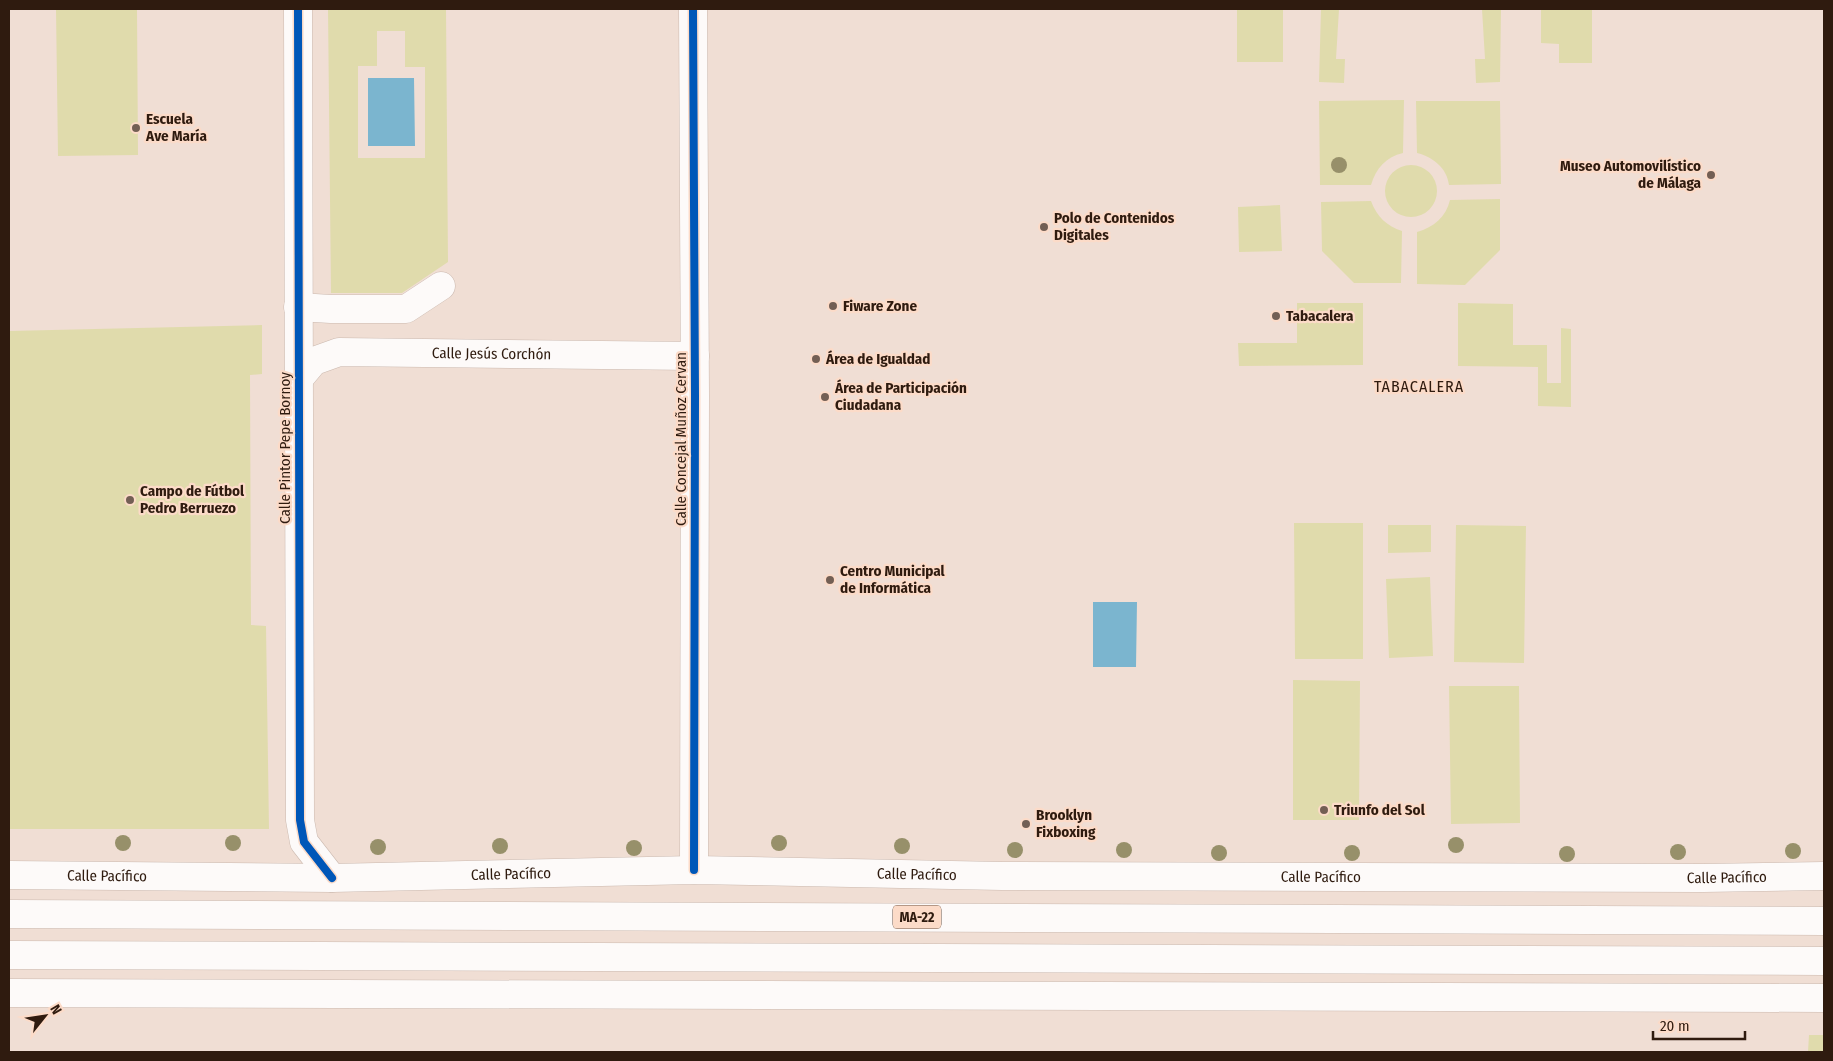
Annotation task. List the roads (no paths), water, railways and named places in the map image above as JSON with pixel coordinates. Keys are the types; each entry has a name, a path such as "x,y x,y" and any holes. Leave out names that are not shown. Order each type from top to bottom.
{"main road":[{"name":"Calle Pintor Pepe Bornoy","path":"298,9 300,820 304,842 332,878"},
{"name":"Calle Concejal Muñoz Cervan","path":"693,9 695,356 694,870"},
{"path":"298,307 406,309 441,286"},
{"name":"Calle Jesús Corchón","path":"298,380 314,361 339,352 695,356"},
{"name":"Calle Pacífico","path":"9,875 332,878 694,870 1002,876 1703,878 1824,876"},
{"name":"MA-22","path":"9,914 1824,921"},
{"path":"9,955 1824,961"},
{"path":"9,993 1824,998"}],"water":[{"path":"368,78 414,78 415,146 368,146"},
{"path":"1093,602 1137,602 1136,667 1093,667"}],"place":[{"name":"Escuela Ave María","path":"136,128"},
{"name":"Museo Automovilístico de Málaga","path":"1711,175"},
{"name":"Polo de Contenidos Digitales","path":"1044,227"},
{"name":"Fiware Zone","path":"833,306"},
{"name":"Tabacalera","path":"1276,316"},
{"name":"Área de Igualdad","path":"816,359"},
{"name":"Área de Participación Ciudadana","path":"825,397"},
{"name":"Campo de Fútbol Pedro Berruezo","path":"130,500"},
{"name":"Centro Municipal de Informática","path":"830,580"},
{"name":"Triunfo del Sol","path":"1324,810"},
{"name":"Brooklyn Fixboxing","path":"1026,824"}],"district":[{"name":"TABACALERA","path":"1419,386"}]}
